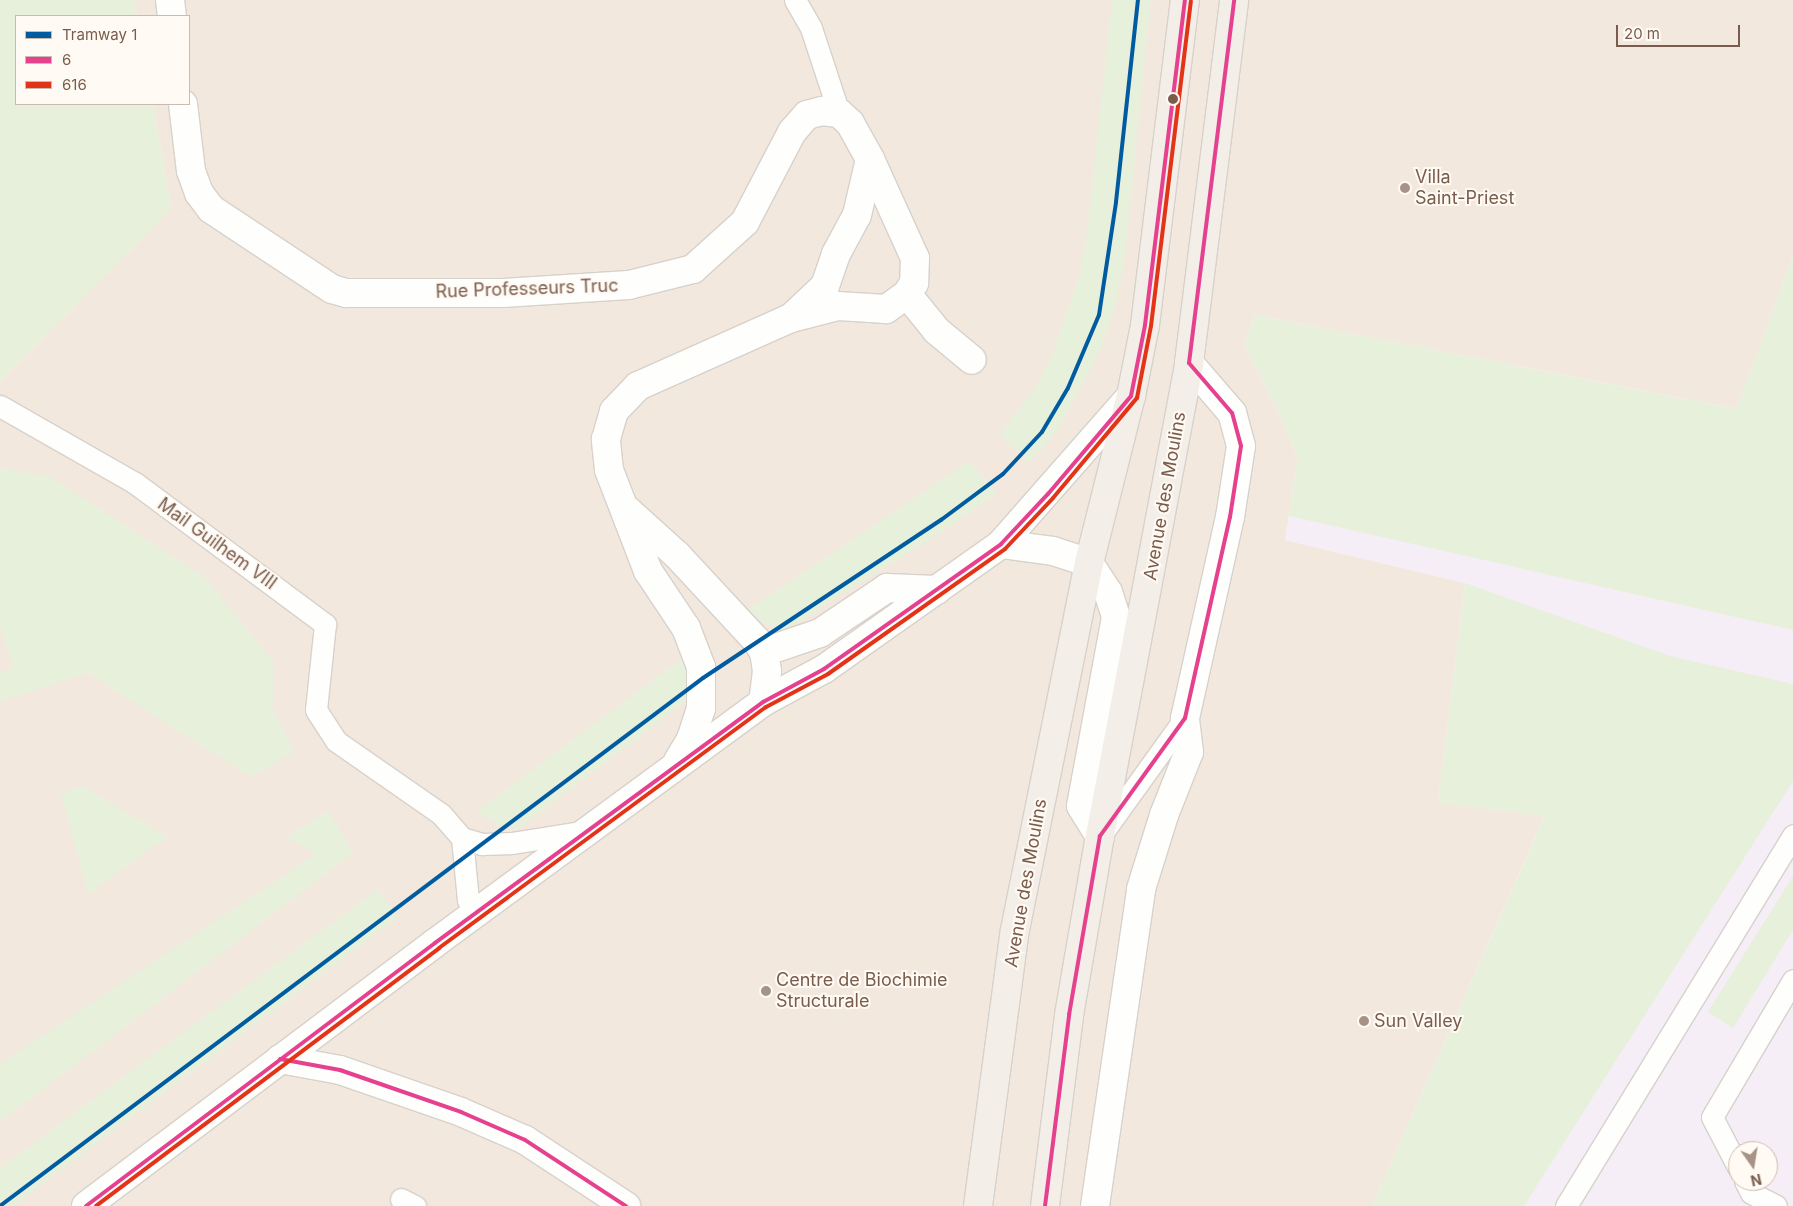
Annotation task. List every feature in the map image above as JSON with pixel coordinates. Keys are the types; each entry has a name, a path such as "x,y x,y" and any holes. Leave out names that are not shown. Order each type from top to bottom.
{"main road":[{"name":"Avenue des Moulins","path":"978,1206 1015,930 1089,563 1131,396 1145,325 1185,0"},
{"name":"Avenue des Moulins","path":"1046,1206 1069,1015 1100,836 1189,363 1234,0"}],"street":[{"path":"170,0 172,15"},
{"name":"Rue Professeurs Truc","path":"183,105 192,171 199,193 211,209 332,289 346,293 503,293 619,286 693,269 745,222 792,132 807,115 822,111 840,113"},
{"path":"675,767 691,739 701,709 701,667 686,628 648,571 609,470 606,439 614,411 638,386 791,318 838,306 886,309 908,294 916,271 915,258 870,159 850,123 840,113"},
{"path":"791,318 825,286 836,254 858,215 870,159"},
{"path":"908,294 936,332 972,360"},
{"name":"Avenue des Moulins","path":"1095,1206 1141,889 1164,814 1189,752 1186,718 1230,518 1241,446 1232,413 1189,363"},
{"path":"86,1206 475,913 763,702 824,669 1001,544 1131,396"},
{"path":"623,507 677,555 764,652 767,684 763,702"},
{"path":"1001,544 1053,551 1089,563 1108,592 1116,617 1081,806 1100,836"},
{"path":"764,652 820,633 887,588 937,590"},
{"path":"280,1059 340,1070 460,1112 525,1140 626,1206"}],"lane":[{"path":"795,0 811,28 840,113"},
{"name":"Mail Guilhem VIII","path":"0,406 135,483 325,624 316,710 336,741 441,814 462,838"},
{"name":"Avenue des Moulins","path":"1100,836 1186,718"},
{"path":"475,913 468,900 462,838 482,844 512,843 589,830"},
{"path":"1566,1206 1793,835"},
{"path":"1728,1147 1712,1116 1793,980"},
{"path":"1750,1191 1751,1194 1776,1206"}],"shaded area":[{"path":"134,0 1793,0 1793,255 1738,409 1255,315 1244,344 1280,415 1298,459 1285,540 1465,583 1438,803 1545,815 1372,1206 0,1206 0,381 171,209 153,105 190,105 190,15 137,15"},
{"path":"1793,255 1793,1206 1372,1206 1545,816 1438,803 1465,583 1285,540 1298,459 1280,415 1244,344 1255,315 1737,409"}],"green space":[{"path":"0,0 134,0 137,15 15,15 15,105 153,105 171,209 0,381"},
{"path":"1112,0 1151,0 1125,253 1116,303 1103,345 1058,429 1030,462 1000,435 1031,394 1049,363 1079,276 1088,226"},
{"path":"1793,255 1793,630 1289,516 1298,459 1280,415 1244,344 1255,315 1737,409"},
{"path":"969,461 997,493 946,529 786,630 765,624 748,610"},
{"path":"0,468 49,476 203,576 273,661 273,712 295,751 251,777 88,673 0,701 0,673 13,668 0,625"},
{"path":"1465,583 1670,656 1793,684 1793,781 1524,1206 1372,1206 1545,816 1438,803"},
{"path":"683,658 689,674 687,700 518,829 498,825 476,812"},
{"path":"83,786 167,837 88,894 61,793"},
{"path":"328,810 353,853 0,1122 0,1064 316,854 287,838"},
{"path":"1793,876 1793,930 1733,1028 1708,1012"},
{"path":"378,889 398,917 13,1206 0,1206 0,1168"}],"tram line":[{"name":"1","path":"0,1206 703,678 941,520 1003,474 1042,432 1068,388 1099,315 1116,202 1138,0"}],"transit line":[{"name":"6","path":"86,1206 435,943 763,702 824,669 1001,544 1048,494 1131,396 1145,325 1185,0"},
{"name":"6","path":"1045,1206 1069,1015 1100,836 1185,718 1230,517 1241,446 1232,413 1189,363 1234,0"},
{"name":"616","path":"96,1206 439,948 766,707 828,674 1005,549 1053,498 1137,398 1151,326 1191,1"},
{"name":"6","path":"280,1059 340,1070 461,1112 525,1140 626,1206"}],"place":[{"name":"Villa Saint-Priest","path":"1405,188"},
{"name":"Centre de Biochimie Structurale","path":"766,991"},
{"name":"Sun Valley","path":"1364,1021"}]}
